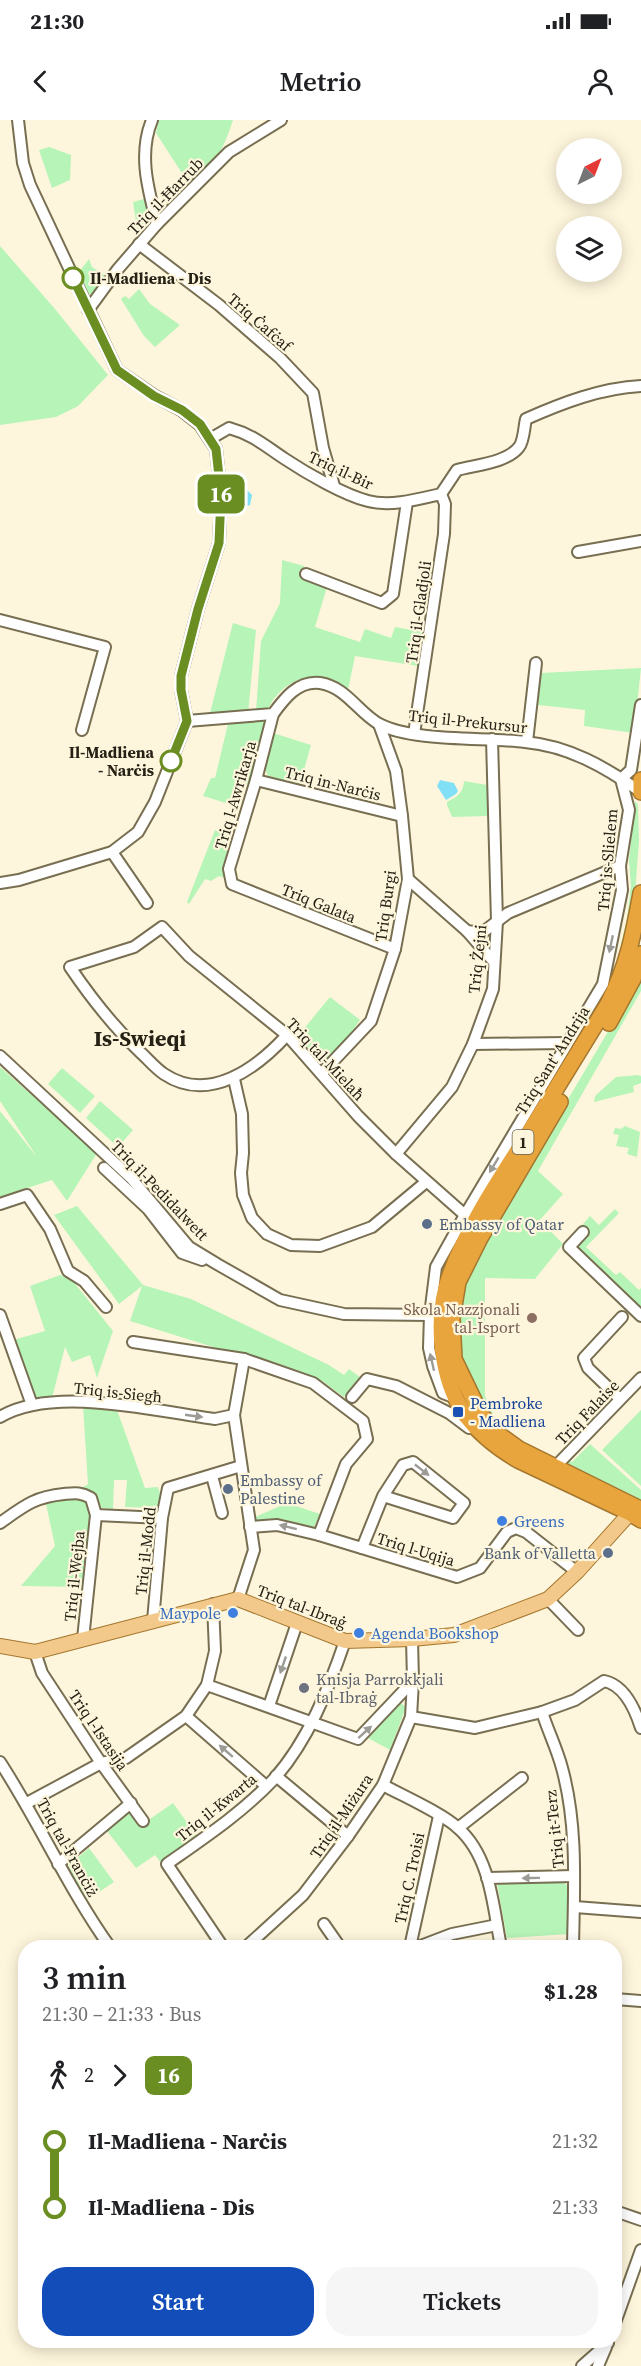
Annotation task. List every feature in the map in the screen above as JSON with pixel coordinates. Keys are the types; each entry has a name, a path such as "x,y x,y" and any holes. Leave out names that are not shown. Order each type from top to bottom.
{"highway":[{"path":"641,778 641,792"},
{"name":"Triq Sant' Andrija","path":"637,1514 518,1460 500,1449 467,1417 450,1396 443,1360 441,1316 449,1277 469,1232 608,1004 626,963 641,893"},
{"name":"Triq Sant' Andrija","path":"637,1514 615,1494 519,1449 494,1431 480,1413 454,1359 452,1318 458,1282 480,1238 526,1157 621,1003 633,979 641,954"}],"main road":[{"name":"Triq tal-Ibraġ","path":"0,1646 35,1652 238,1599 345,1641 454,1635 548,1599 637,1514"}],"street":[{"path":"2,880 19,880 112,852 138,832 155,802 187,721 181,690 181,676 198,609 219,543 221,495 216,449 200,424 182,410 154,396 117,370 30,185 23,163 18,120"},
{"path":"152,120 145,135 145,176 157,224"},
{"name":"Triq il-Ħarrub","path":"88,310 139,244 229,152 281,120"},
{"name":"Triq Ċafċaf","path":"139,244 219,305 280,358 313,393 323,448 334,486"},
{"path":"441,494 457,470 503,458 520,446 526,419 568,401 625,387 641,386"},
{"name":"Triq il-Bir","path":"210,439 229,428 248,433 286,460 317,478 369,501 407,502 441,494"},
{"name":"Triq Ċafċaf","path":"317,478 323,448"},
{"name":"Triq il-Gladjoli","path":"414,734 444,534 445,504 441,494"},
{"path":"306,574 382,603 393,594 407,502"},
{"path":"578,552 641,542"},
{"path":"0,620 105,647 82,730"},
{"path":"527,742 536,663"},
{"name":"Triq il-Prekursur","path":"273,714 297,687 318,683 341,690 379,724 414,734 527,742 579,754 641,792"},
{"path":"621,778 631,770 641,705"},
{"path":"187,721 273,714"},
{"name":"Triq l-Awrikarja","path":"232,884 229,869 273,714"},
{"name":"Triq Burgi","path":"322,1073 371,1021 395,949 408,879 396,771 379,724"},
{"name":"Triq Żejni","path":"396,1154 452,1088 473,1044 493,989 496,921 492,739"},
{"path":"621,778 641,778"},
{"name":"Triq is-Slielem","path":"450,1396 432,1366 429,1348 430,1315 436,1268 465,1215 603,984 622,890 620,866 629,810 621,778"},
{"name":"Triq in-Narċis","path":"256,780 402,816"},
{"path":"112,852 147,903"},
{"path":"466,931 482,933 508,913 620,866"},
{"path":"408,879 466,931 494,962"},
{"name":"Triq Galata","path":"232,884 395,949"},
{"name":"Triq tal-Mielaħ","path":"234,1079 208,1084 186,1083 164,1074 122,1035 94,1002 70,968 134,947 162,927 189,956 287,1035 358,1116 426,1182 465,1215"},
{"path":"287,1035 269,1055 234,1079 242,1114 243,1195 252,1218 267,1234 291,1245 321,1246 372,1227 426,1182"},
{"path":"473,1044 567,1042"},
{"name":"Triq il-Pedidalwett","path":"0,1056 131,1178 189,1247 217,1264 280,1300 344,1314 430,1315"},
{"path":"104,1167 148,1209 182,1253 217,1264"},
{"path":"0,1204 27,1195 50,1229 68,1271 84,1281 106,1307"},
{"path":"583,1232 569,1246 641,1316"},
{"path":"0,1315 32,1405"},
{"path":"620,1399 588,1368 584,1358 622,1317"},
{"path":"133,1342 244,1359 313,1383 363,1421 367,1438 346,1464 319,1535"},
{"path":"238,1599 254,1550 234,1415 244,1359"},
{"name":"Triq Falaise","path":"555,1467 641,1378"},
{"path":"352,1397 367,1379 396,1386 463,1422 481,1440 500,1449"},
{"path":"440,1409 450,1396"},
{"name":"Triq is-Siegħ","path":"0,1417 13,1409 32,1405 81,1400 215,1419 234,1415"},
{"path":"362,1548 383,1496 403,1465 413,1462 464,1503 453,1518 383,1496"},
{"name":"Triq il-Modd","path":"153,1621 162,1518 168,1488 241,1466"},
{"path":"212,1476 222,1513"},
{"path":"0,1523 44,1496 81,1492 91,1498 96,1515 162,1518"},
{"name":"Triq il-Wejba","path":"83,1639 96,1515"},
{"name":"Triq l-Uqija","path":"250,1527 277,1525 319,1535 457,1577 480,1569 507,1532 516,1528 526,1532 577,1572"},
{"path":"548,1599 578,1630"},
{"path":"27,1803 101,1763 126,1758 186,1716 207,1685 215,1651 213,1604"},
{"path":"269,1706 297,1623"},
{"name":"Triq il-Miżura","path":"254,1940 303,1895 348,1836 382,1785 411,1718 412,1639"},
{"name":"Triq il-Kwarta","path":"218,1940 167,1864 232,1816 276,1776 313,1722 345,1641"},
{"name":"Triq l-Istasija","path":"35,1652 42,1673 101,1763 143,1821"},
{"path":"207,1685 358,1739 413,1681"},
{"path":"411,1718 475,1728 542,1712 575,1700 604,1681 613,1683 635,1708 641,1728"},
{"name":"Triq it-Terz","path":"542,1712 562,1768 573,1839 573,1940"},
{"path":"186,1716 266,1786"},
{"name":"Triq tal-Franċiż","path":"0,1762 27,1803 58,1864 106,1940"},
{"path":"276,1776 348,1836"},
{"path":"458,1828 522,1778"},
{"path":"382,1785 458,1828 479,1854 487,1878 500,1940"},
{"path":"58,1864 131,1803"},
{"name":"Triq C. Troisi","path":"412,1940 439,1816"},
{"path":"487,1878 574,1876"},
{"path":"575,1907 641,1912"},
{"path":"324,1924 335,1940"},
{"path":"437,1940 497,1924"},
{"path":"622,2000 641,2001"},
{"path":"622,2213 641,2220"},
{"path":"622,2295 641,2251"},
{"path":"582,2366 602,2348"},
{"path":"598,2366 606,2348"}],"green space":[{"path":"159,120 233,120 226,139 212,164 189,184 156,133"},
{"path":"49,147 71,155 70,180 52,188 39,150"},
{"path":"144,199 151,220 138,235 133,202"},
{"path":"0,246 108,375 78,406 56,417 0,425"},
{"path":"89,259 92,267 106,276 94,294 89,294 79,272"},
{"path":"139,289 150,304 180,325 155,347 144,336 121,299 125,296 129,299"},
{"path":"282,560 304,566 302,578 327,587 315,627 360,642 365,629 391,638 395,627 423,632 418,666 355,656 348,690 325,679 303,679 283,689 268,709 256,711 261,641 280,603"},
{"path":"233,623 256,630 248,714 210,713"},
{"path":"641,668 634,733 584,726 585,710 538,705 541,673"},
{"path":"268,719 251,777 240,796 239,807 203,796 211,778 215,778 228,724"},
{"path":"273,733 311,745 300,784 268,776 264,767"},
{"path":"464,781 487,785 487,816 452,817 447,802 459,794"},
{"path":"635,801 638,805 639,841 633,921 610,992 477,1206 612,982 627,919 631,886 629,860"},
{"path":"215,830 228,835 227,879 219,876 211,881 205,879 189,904 187,902"},
{"path":"641,971 641,991 538,1171 563,1194 540,1220 563,1244 535,1279 485,1278 485,1396 499,1427 467,1381 460,1350 460,1313 465,1282 480,1248 629,996"},
{"path":"330,997 360,1020 342,1046 329,1059 317,1059 298,1036"},
{"path":"0,1067 97,1153 67,1201 52,1180 0,1197 0,1111 37,1157 0,1101"},
{"path":"62,1068 95,1096 80,1113 48,1084"},
{"path":"641,1076 641,1083 633,1086 634,1092 594,1102 595,1096 616,1077"},
{"path":"100,1101 133,1130 118,1147 86,1118"},
{"path":"625,1126 640,1132 637,1157 627,1154 629,1148 616,1146 619,1135 613,1134 615,1128 621,1129"},
{"path":"77,1206 143,1285 191,1299 329,1365 344,1375 349,1369 360,1377 344,1397 322,1381 130,1321 142,1286 119,1304 54,1215"},
{"path":"615,1209 619,1213 586,1247 616,1275 620,1272 639,1290 641,1288 641,1312 567,1242 590,1216 599,1225"},
{"path":"60,1275 72,1280 113,1331 97,1378 90,1355 72,1362 65,1347 52,1398 35,1398 13,1340 45,1331 30,1286"},
{"path":"83,1406 117,1410 145,1488 158,1487 162,1500 159,1508 125,1507 127,1480 114,1480 113,1509 102,1508 93,1493 82,1488 88,1484"},
{"path":"641,1410 641,1486 602,1450"},
{"path":"590,1444 641,1490 641,1504 600,1480 566,1465"},
{"path":"85,1498 90,1507 83,1587 21,1586 55,1546 47,1500"},
{"path":"287,1503 320,1514 314,1527 279,1520 256,1521 255,1517"},
{"path":"399,1702 406,1707 390,1750 368,1738"},
{"path":"173,1803 196,1835 161,1863 155,1855 136,1868 107,1831 130,1812 140,1826"},
{"path":"89,1848 114,1882 87,1900 66,1868"},
{"path":"563,1881 569,1888 567,1930 569,1934 507,1938 497,1883"}],"water":[{"path":"247,490 252,495 250,505 237,510 236,495 240,491"},
{"path":"440,780 454,783 458,791 456,794 446,800 437,786"}],"bus line":[{"name":"16","path":"73,278 117,370 154,396 182,410 200,424 216,449 221,495 219,543 198,609 181,676 181,690 187,721 171,761"}],"place":[{"name":"Il-Madliena - Dis","path":"73,278"},
{"name":"Il-Madliena - Narċis","path":"171,761"},
{"name":"Embassy of Qatar","path":"427,1224"},
{"name":"Skola Nazzjonali tal-Isport","path":"532,1318"},
{"name":"Pembroke - Madliena","path":"458,1412"},
{"name":"Embassy of Palestine","path":"228,1489"},
{"name":"Greens","path":"502,1521"},
{"name":"Bank of Valletta","path":"608,1553"},
{"name":"Maypole","path":"233,1613"},
{"name":"Agenda Bookshop","path":"359,1633"},
{"name":"Knisja Parrokkjali tal-Ibraġ","path":"304,1688"}],"district":[{"name":"Is-Swieqi","path":"140,1038"}]}
